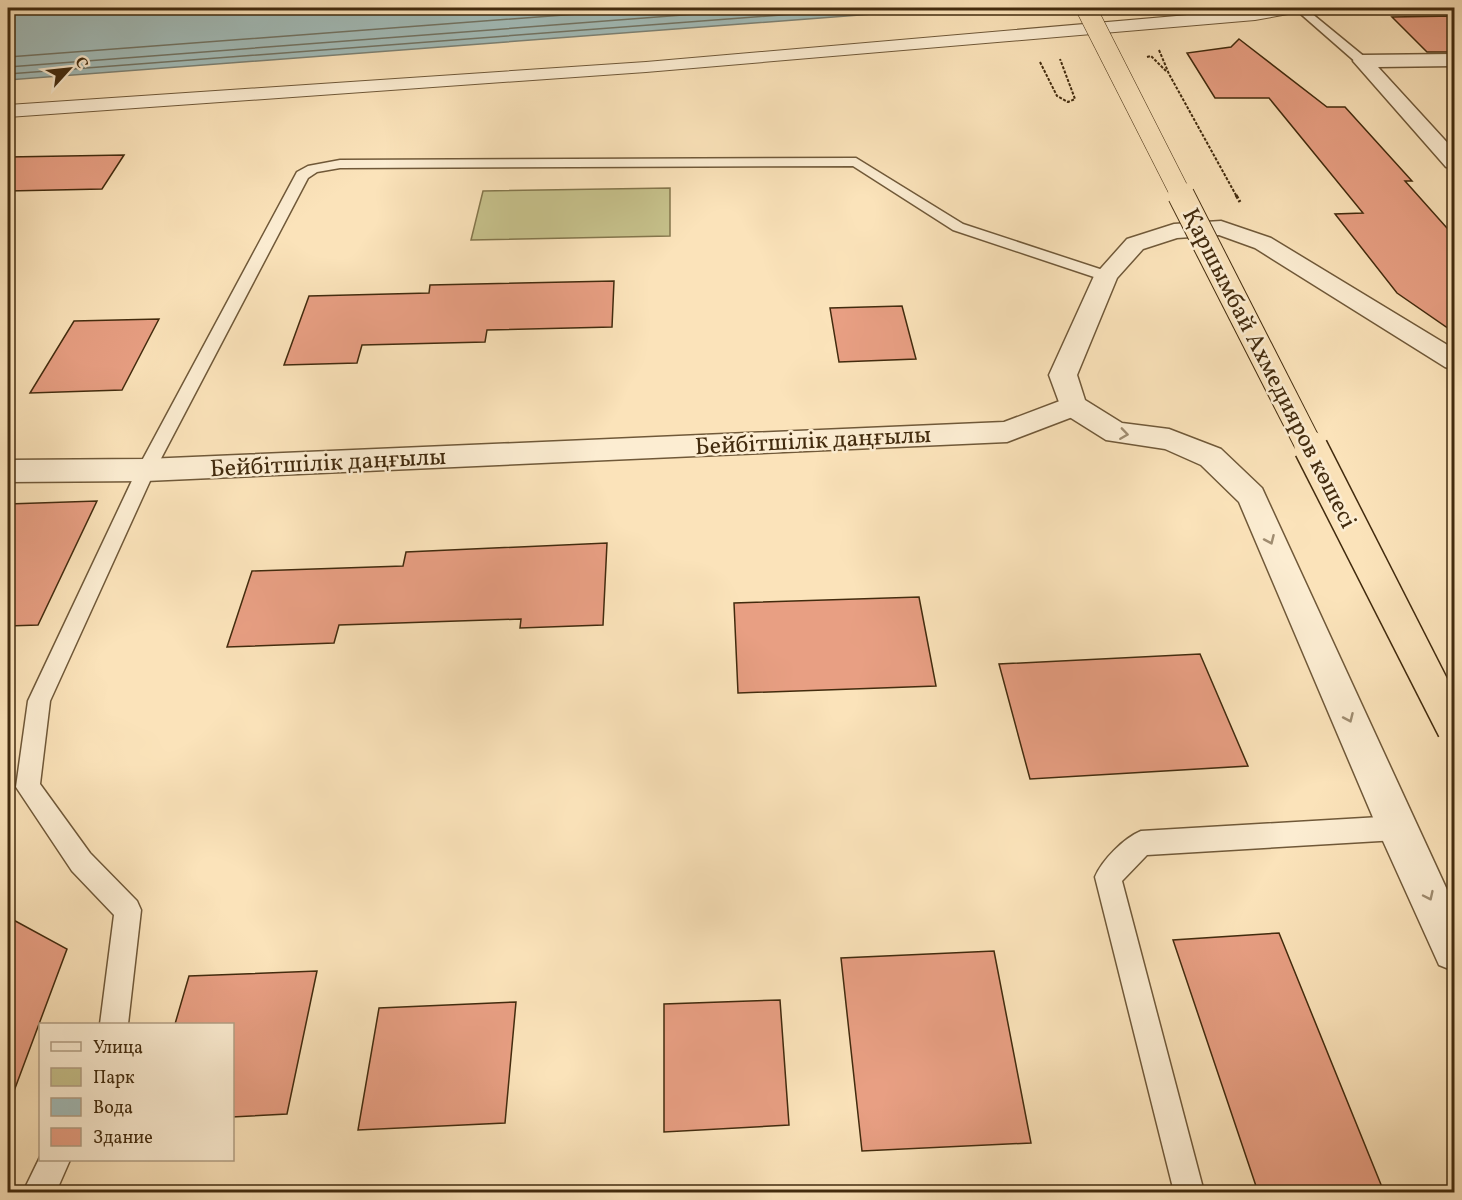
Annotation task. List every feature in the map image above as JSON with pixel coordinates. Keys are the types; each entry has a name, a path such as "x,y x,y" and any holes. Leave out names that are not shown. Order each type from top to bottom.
{"main road":[{"name":"Қаршымбай Ахмедияров көшесі","path":"1086,8 1455,729"}],"street":[{"path":"8,111 634,68 1255,15 1293,8"},
{"path":"1362,61 1455,60"},
{"path":"1362,61 1455,162"},
{"path":"1455,361 1263,243 1221,228 1174,231 1135,244 1106,276 1064,375 1073,406 1116,433 1169,439 1212,457 1251,496 1397,828 1455,950"},
{"name":"Бейбітшілік даңғылы","path":"8,471 146,470 1007,432 1073,406"}],"lane":[{"path":"1299,8 1362,61"},
{"path":"114,1023 128,910 81,862 28,787 39,701 146,470 302,175 322,168 352,164 856,162 958,226 1106,276"},
{"path":"1189,1192 1108,877 1141,843 1397,828"},
{"path":"38,1192 55,1161"}],"path":[{"path":"1148,24 1168,74 1263,243"},
{"path":"1026,35 1058,96 1068,102 1075,99 1059,56"},
{"path":"1151,56 1168,74"}],"green space":[{"path":"670,188 670,236 471,240 483,191"}],"water":[{"path":"8,8 951,8 8,80"}],"building":[{"path":"1455,16 1455,52 1427,52 1392,17"},
{"path":"1239,39 1327,107 1345,107 1412,181 1405,181 1455,237 1455,333 1397,293 1335,214 1363,213 1269,98 1215,98 1187,53 1231,47"},
{"path":"124,155 102,189 8,191 8,157"},
{"path":"614,281 612,327 487,330 485,342 362,345 357,363 284,365 309,296 429,293 430,285"},
{"path":"902,306 916,359 839,362 830,308"},
{"path":"159,319 122,390 30,393 74,321"},
{"path":"97,501 38,625 8,626 8,504"},
{"path":"607,543 603,625 520,628 521,619 339,625 334,643 227,647 252,571 403,566 406,552"},
{"path":"919,597 936,686 738,693 734,603"},
{"path":"1200,654 1248,766 1030,779 999,664"},
{"path":"8,917 67,949 11,1099 8,1098"},
{"path":"1279,933 1384,1192 1258,1192 1173,940"},
{"path":"994,951 1031,1143 862,1151 841,958"},
{"path":"317,971 287,1114 234,1117 234,1023 175,1023 189,976"},
{"path":"780,1000 789,1125 664,1132 664,1004"},
{"path":"516,1002 505,1123 358,1130 379,1008"}]}
